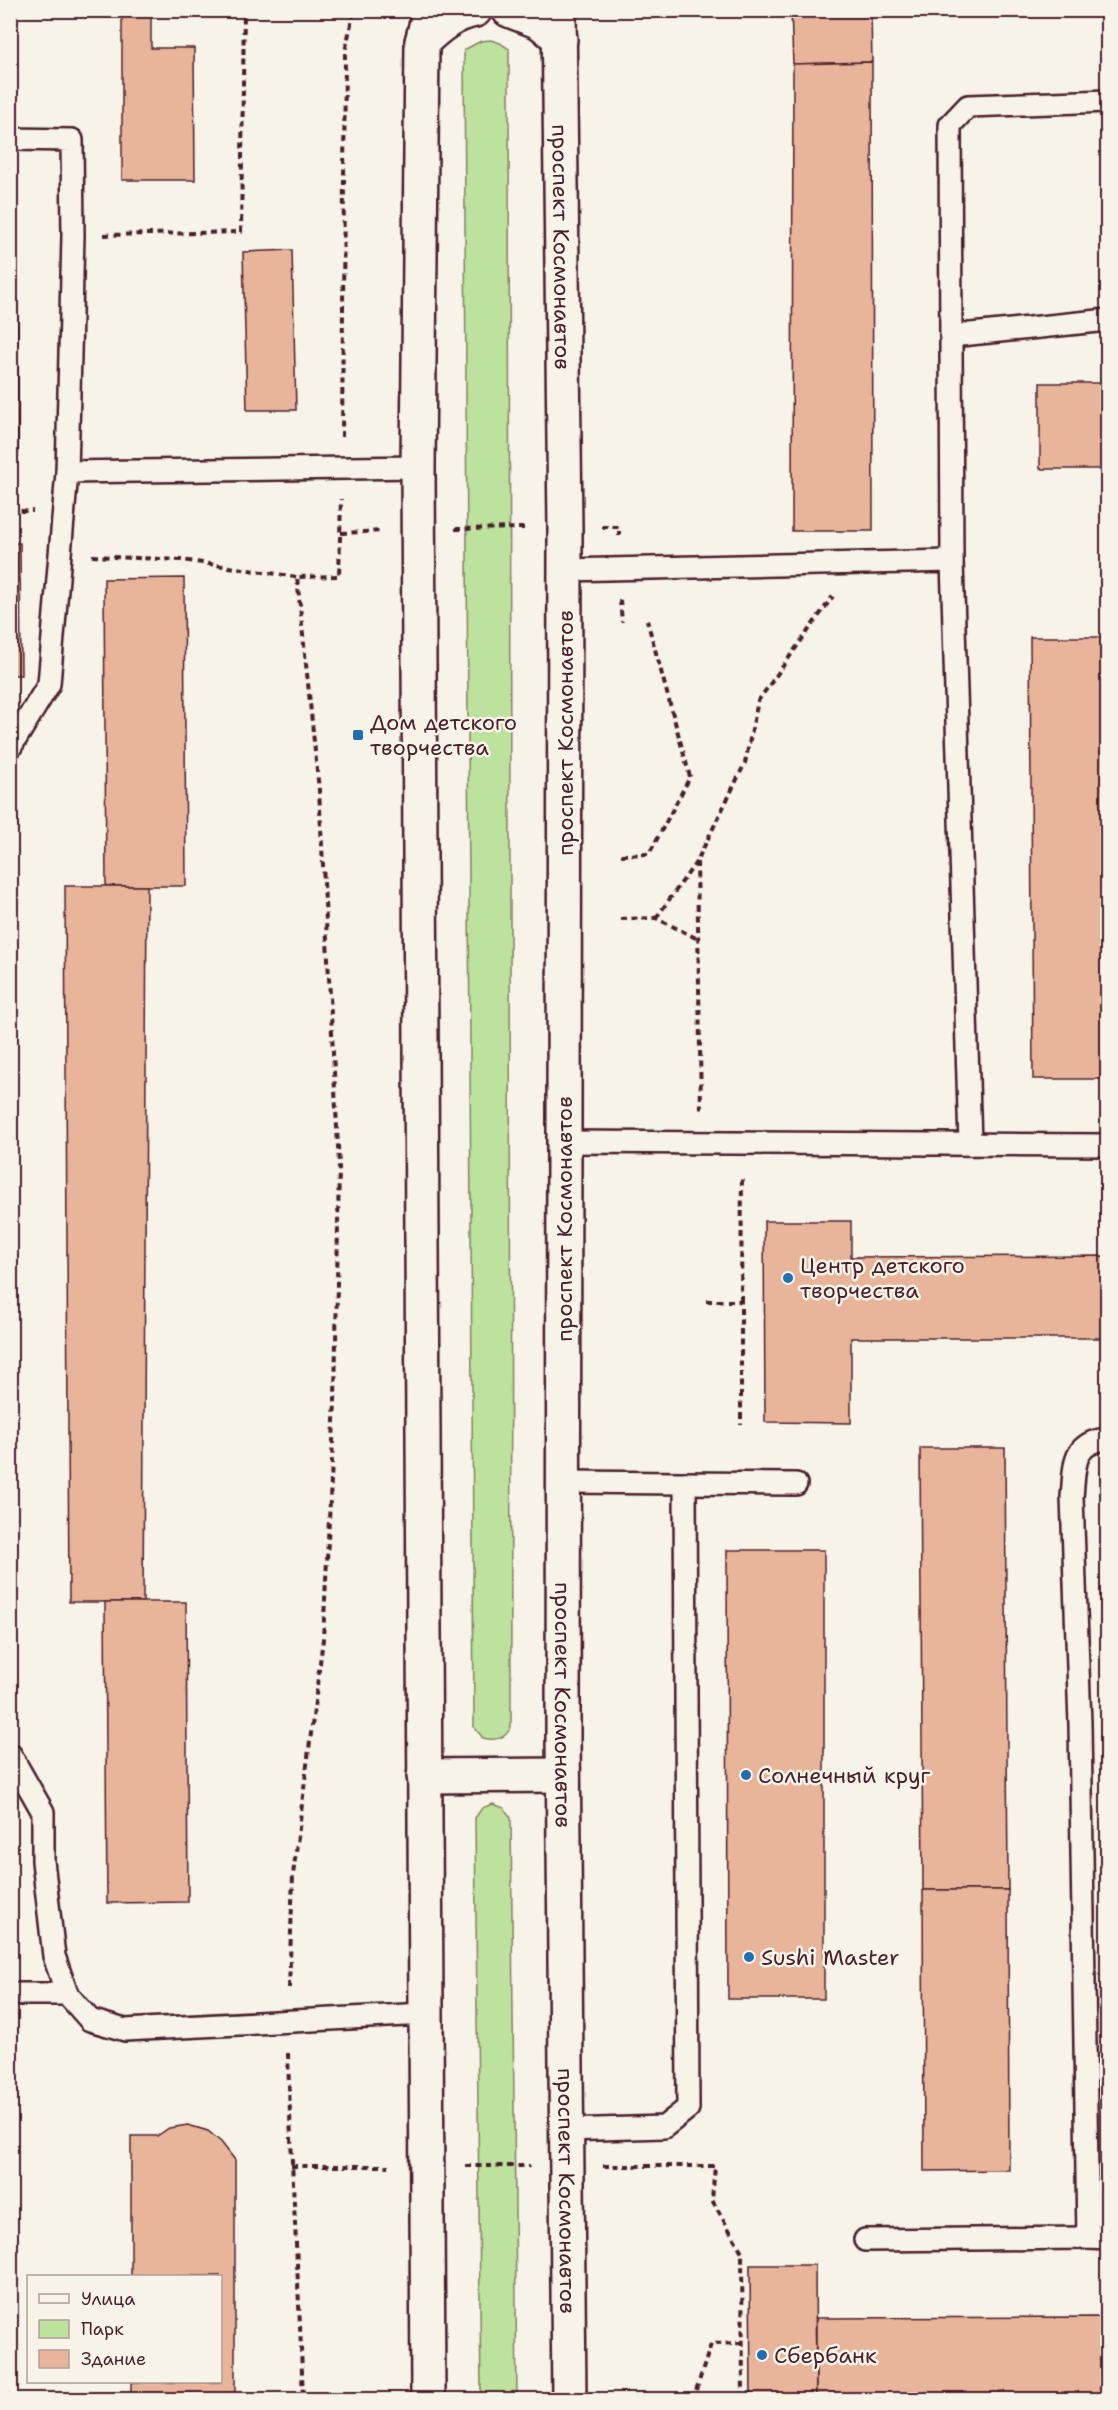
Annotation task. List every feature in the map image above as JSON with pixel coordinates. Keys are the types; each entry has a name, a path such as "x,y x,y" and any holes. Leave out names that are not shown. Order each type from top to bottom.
{"main road":[{"path":"428,2400 424,2014 418,467 422,42 430,10"},
{"path":"422,42 441,24 464,12 475,10"},
{"name":"проспект Космонавтов","path":"509,10 540,22 560,25 565,570 563,1774 569,2400"},
{"path":"424,1776 563,1774"}],"lane":[{"path":"970,1144 952,561 950,125 968,106 1107,101"},
{"path":"10,139 72,140 73,236 67,472 49,684 10,748"},
{"path":"951,336 1107,320"},
{"path":"67,472 418,467"},
{"path":"565,570 952,561"},
{"path":"565,1142 1107,1145"},
{"path":"865,2240 1098,2239 1072,1497 1075,1460 1084,1445 1095,1440 1107,1439"},
{"path":"564,1482 796,1484"},
{"path":"566,2130 664,2127 688,2108 685,1483"},
{"path":"10,1754 43,1812 43,1861 54,1956 67,1994 90,2020 125,2030 424,2014"},
{"path":"10,1994 67,1994"}],"path":[{"path":"73,236 241,232 243,10"},
{"path":"60,554 182,560 297,577 339,576 345,52 354,10"},
{"path":"656,918 697,861 745,763 758,700 857,563"},
{"path":"297,577 319,790 339,1165 335,1401 323,1639 293,1875 288,2021 291,2166 300,2299 303,2400"},
{"path":"621,855 649,854 690,777 647,620"},
{"path":"697,861 701,1111"},
{"path":"621,919 656,918 698,939"},
{"path":"741,1425 742,1168"},
{"path":"706,1301 741,1300"},
{"path":"693,2400 711,2344 743,2343"}],"green space":[{"path":"491,40 509,49 511,1727 503,1737 492,1739 483,1738 474,1727 464,50 481,41"},
{"path":"493,1804 504,1808 511,1818 517,2400 481,2399 475,1818 482,1808"}],"building":[{"path":"122,10 151,10 151,48 194,48 195,180 122,180"},
{"path":"791,10 978,11 871,13 872,62 793,64"},
{"path":"872,62 873,531 792,531 793,64"},
{"path":"10,183 17,183 18,456 10,456"},
{"path":"292,250 296,410 247,410 243,252"},
{"path":"1040,383 1108,383 1108,469 1040,469"},
{"path":"10,543 20,543 21,675 10,675"},
{"path":"184,578 186,886 106,886 104,579"},
{"path":"1030,637 1108,637 1108,1079 1033,1079"},
{"path":"65,886 147,886 143,1602 69,1602"},
{"path":"764,1221 851,1221 851,1257 1108,1256 1108,1338 851,1338 851,1423 765,1422"},
{"path":"920,1448 1005,1448 1008,1890 923,1890"},
{"path":"727,1550 824,1550 824,1999 728,1999"},
{"path":"105,1602 186,1602 188,1902 107,1903"},
{"path":"923,1890 1008,1890 1009,2170 924,2171"},
{"path":"188,2125 208,2131 221,2142 235,2160 235,2400 131,2400 131,2383 222,2383 222,2275 131,2275 131,2136 157,2136 169,2128"},
{"path":"750,2265 815,2265 816,2400 751,2400"},
{"path":"1108,2317 1108,2399 816,2400 816,2318"}],"place":[{"name":"Дом детского творчества","path":"358,735"},
{"name":"Центр детского творчества","path":"788,1278"},
{"name":"Солнечный круг","path":"746,1775"},
{"name":"Sushi Master","path":"749,1957"},
{"name":"Сбербанк","path":"762,2355"}]}
